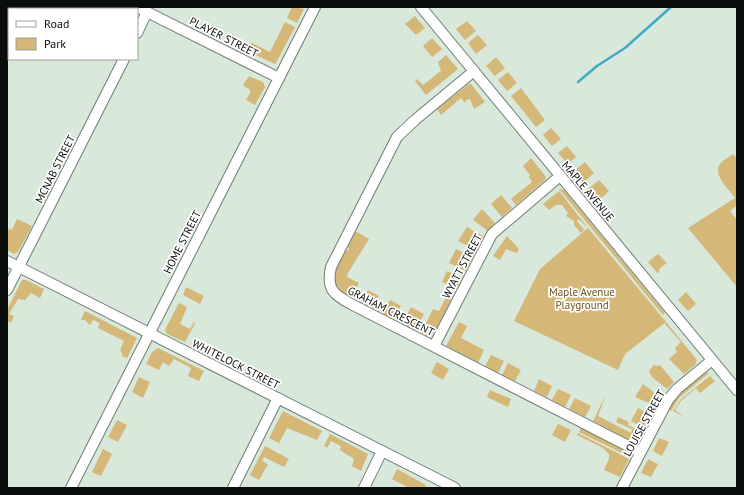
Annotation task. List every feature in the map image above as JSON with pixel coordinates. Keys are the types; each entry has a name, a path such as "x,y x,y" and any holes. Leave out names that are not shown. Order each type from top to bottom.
{"street":[{"name":"PLAYER STREET","path":"137,7 279,78"},
{"name":"HOME STREET","path":"71,488 315,7"},
{"name":"MAPLE AVENUE","path":"421,7 737,390"},
{"path":"138,31 148,12"},
{"name":"MCNAB STREET","path":"7,290 123,60"},
{"name":"GRAHAM CRESCENT","path":"474,71 397,137 331,267 329,278 334,294 341,299 640,452"},
{"name":"WYATT STREET","path":"434,346 492,234 560,176"},
{"name":"WHITELOCK STREET","path":"7,261 455,488"},
{"name":"LOUISE STREET","path":"622,488 668,400 677,389 712,360"},
{"path":"233,488 278,398"},
{"path":"364,488 382,451"}],"green space":[{"path":"292,7 304,9 297,23 287,18"},
{"path":"415,16 425,28 416,35 405,24"},
{"path":"467,21 476,31 465,40 456,29"},
{"path":"285,22 295,27 275,64 247,51 252,43 270,52"},
{"path":"478,35 487,45 476,54 468,43"},
{"path":"432,38 442,49 432,57 423,46"},
{"path":"446,55 458,69 426,95 415,81 417,79 423,85 441,71 438,62"},
{"path":"496,57 505,68 495,76 486,66"},
{"path":"508,72 517,83 507,91 498,80"},
{"path":"249,76 263,82 265,87 255,105 246,100 250,90 243,85"},
{"path":"471,84 485,102 474,109 470,99 466,100 465,103 461,98 441,115 437,109"},
{"path":"521,88 545,120 536,127 511,96"},
{"path":"551,128 561,139 552,146 543,135"},
{"path":"567,146 576,157 568,164 558,153"},
{"path":"733,154 737,159 737,205 730,211 737,220 737,287 688,228 735,198 722,182 718,173 720,164"},
{"path":"531,158 546,177 545,180 516,205 511,199 532,182 529,177 530,175 523,166"},
{"path":"585,162 594,173 583,183 573,172"},
{"path":"599,180 609,191 597,202 587,190"},
{"path":"559,189 564,190 665,313 663,315"},
{"path":"559,191 588,228 578,219 577,221 584,230 581,233 574,225 574,221 566,216 568,213 562,205 556,205 549,210 543,204"},
{"path":"501,195 512,208 502,217 491,204"},
{"path":"482,209 495,223 488,231 473,220"},
{"path":"17,219 32,226 18,252 14,254 7,250 7,235 9,228 12,230"},
{"path":"467,227 484,237 476,250 458,241"},
{"name":"Maple Avenue Playground","path":"588,228 666,322 625,354 618,370 514,321 540,269"},
{"path":"355,231 369,239 348,273 347,277 359,283 351,298 343,293 336,282 335,276 336,270 346,250 348,251 349,248 347,247"},
{"path":"507,236 519,249 517,253 506,249 500,260 493,256"},
{"path":"456,249 473,257 466,271 449,263"},
{"path":"658,254 667,263 660,268 658,274 648,262"},
{"path":"447,271 462,279 457,289 442,282"},
{"path":"22,280 26,280 44,289 40,298 31,293 25,300 18,299 9,314 14,316 11,323 7,321 7,310"},
{"path":"186,287 204,296 200,304 183,295"},
{"path":"368,290 379,296 372,310 360,304"},
{"path":"686,292 696,304 688,311 678,300"},
{"path":"448,293 453,296 435,331 427,336 423,335 422,331 433,309 439,311"},
{"path":"390,300 401,306 394,320 382,314"},
{"path":"179,303 187,307 180,324 190,329 194,322 195,323 185,342 167,334 165,330"},
{"path":"411,307 424,314 415,331 402,324"},
{"path":"85,311 137,338 127,358 122,356 120,350 124,341 98,328 100,323 93,320 90,325 85,320 81,320"},
{"path":"459,322 467,326 461,338 484,350 478,363 446,346"},
{"path":"666,322 697,360 695,365 684,374 669,359 677,352 675,348 681,342 665,324"},
{"path":"158,348 204,371 199,381 188,376 191,368 174,359 169,366 163,362 159,370 146,364 152,352"},
{"path":"491,355 504,361 498,373 485,366"},
{"path":"437,362 449,369 443,380 431,373"},
{"path":"508,363 521,370 515,381 502,375"},
{"path":"654,365 660,365 674,382 667,389 652,377 649,371"},
{"path":"707,372 709,373 679,398 671,411 668,409 676,396"},
{"path":"710,376 715,381 700,393 696,388 681,401 675,410 684,417 673,411 681,399"},
{"path":"139,377 150,382 143,398 132,392"},
{"path":"539,379 552,386 547,397 534,391"},
{"path":"643,384 660,397 656,406 635,397"},
{"path":"558,389 571,395 565,407 552,400"},
{"path":"490,390 511,399 508,407 487,397"},
{"path":"606,394 598,416 631,433 632,429 616,422 618,417 629,422 628,425 643,433 638,440 629,440 593,421"},
{"path":"575,398 591,406 585,417 569,409"},
{"path":"638,408 651,415 644,428 631,421"},
{"path":"283,411 322,431 317,440 287,428 279,443 269,438"},
{"path":"117,420 127,425 118,442 108,437"},
{"path":"558,424 571,430 565,442 552,435"},
{"path":"581,428 622,449 628,456 579,432"},
{"path":"578,433 629,459 620,477 604,470 609,459 609,454 603,448 577,435"},
{"path":"330,434 368,454 361,471 352,466 354,459 340,450 341,446 331,441 327,448 324,446"},
{"path":"659,438 669,442 662,456 653,451"},
{"path":"265,446 289,459 284,467 264,457 262,461 268,464 259,480 250,475"},
{"path":"103,449 112,454 101,476 92,472"},
{"path":"648,459 658,464 651,477 641,473"},
{"path":"397,469 426,485 425,488 409,488 392,479"}],"waterway":[{"path":"578,82 597,66 625,48 671,7"}]}
